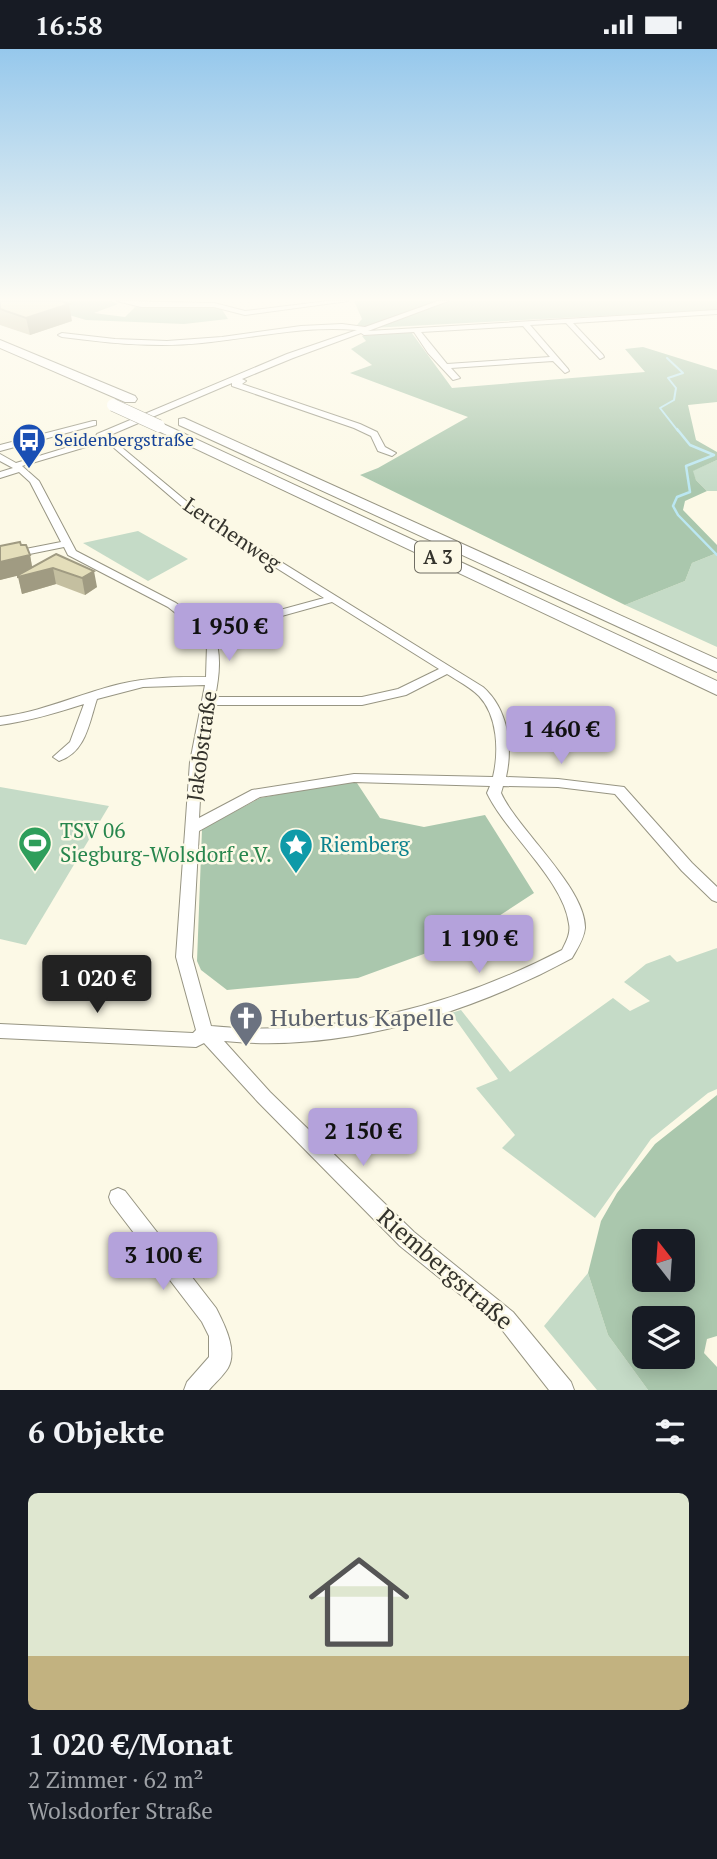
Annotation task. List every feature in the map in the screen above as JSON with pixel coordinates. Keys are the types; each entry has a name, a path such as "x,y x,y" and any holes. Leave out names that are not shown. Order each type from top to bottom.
{"highway":[{"name":"A 3","path":"19,364 113,405 165,421 717,666"},
{"name":"A 3","path":"47,364 130,398 165,421 717,689"}],"street":[{"path":"0,475 131,424 273,364"},
{"path":"443,364 456,378"},
{"path":"446,366 484,364"},
{"path":"559,364 565,371"},
{"path":"204,386 251,369 256,370"},
{"path":"256,370 235,384 357,426 374,434 381,449 392,453"},
{"path":"0,448 93,423"},
{"name":"Lerchenweg","path":"48,455 108,438 194,512 447,669 486,697 498,718 502,754 500,781"},
{"path":"0,457 34,481 72,552 172,605 208,633 331,599"},
{"path":"0,557 66,544"},
{"name":"Jakobstraße","path":"205,1032 184,957 197,762 212,681 213,645 208,633"},
{"path":"209,701 362,701 402,692 447,669"},
{"path":"0,722 21,720 122,688 159,683 212,681"},
{"path":"59,757 76,744 92,697"},
{"path":"191,829 257,793 354,778 558,783 619,790 687,867 717,896"},
{"path":"0,1031 196,1040 205,1032 267,1036 343,1030 436,1009 499,987 567,954 578,926 575,912 556,881 500,806 494,793 500,781"},
{"name":"Riembergstraße","path":"205,1032 264,1097 407,1239 480,1294 506,1319 563,1390"},
{"path":"118,1196 209,1315 219,1335 220,1361 195,1390"}],"green space":[{"path":"370,364 434,364 452,388 645,372 638,364 696,364 717,370 717,402 688,405 696,440 717,452 717,460 693,471 696,480 707,491 685,501 683,510 717,545 717,553 692,563 685,581 625,605 360,475 378,468 468,417 350,373 372,365"},
{"path":"717,460 717,491 707,491 696,480 692,471"},
{"path":"138,531 188,559 148,581 83,543"},
{"path":"717,553 717,647 625,605 685,581 692,563"},
{"path":"355,780 380,818 424,827 485,815 534,893 462,940 358,978 227,990 201,970 197,961 202,829 260,798"},
{"name":"TSV 06 Siegburg-Wolsdorf e.V.","path":"0,787 109,806 26,945 0,939"},
{"path":"717,948 717,1089 708,1093 651,1139 595,1218 502,1148 515,1135 476,1088 498,1079 451,1013 461,1010 510,1072 613,998 630,1011 650,1001 624,982 646,964 670,955 677,962"},
{"path":"717,1095 717,1336 707,1339 704,1353 717,1367 717,1390 648,1390 633,1369 695,1369 695,1306 632,1306 632,1368 608,1335 588,1273 601,1221 617,1193 655,1144"},
{"path":"588,1273 608,1335 648,1390 597,1390 544,1326"}],"building":[{"path":"20,542 21,545 26,545 30,555 0,562 0,546"},
{"path":"56,554 94,571 82,578 53,568 18,577 18,575"}],"waterway":[{"path":"673,364 683,373 668,378 676,388 674,400 660,408 678,431"},
{"path":"677,429 690,445 714,455 686,466 690,492 677,497 673,506 678,515 717,555"}],"place":[{"name":"Seidenbergstraße","path":"29,470"},
{"name":"TSV 06 Siegburg-Wolsdorf e.V.","path":"35,873"},
{"name":"Riemberg","path":"296,875"},
{"name":"Hubertus Kapelle","path":"246,1048"}]}
